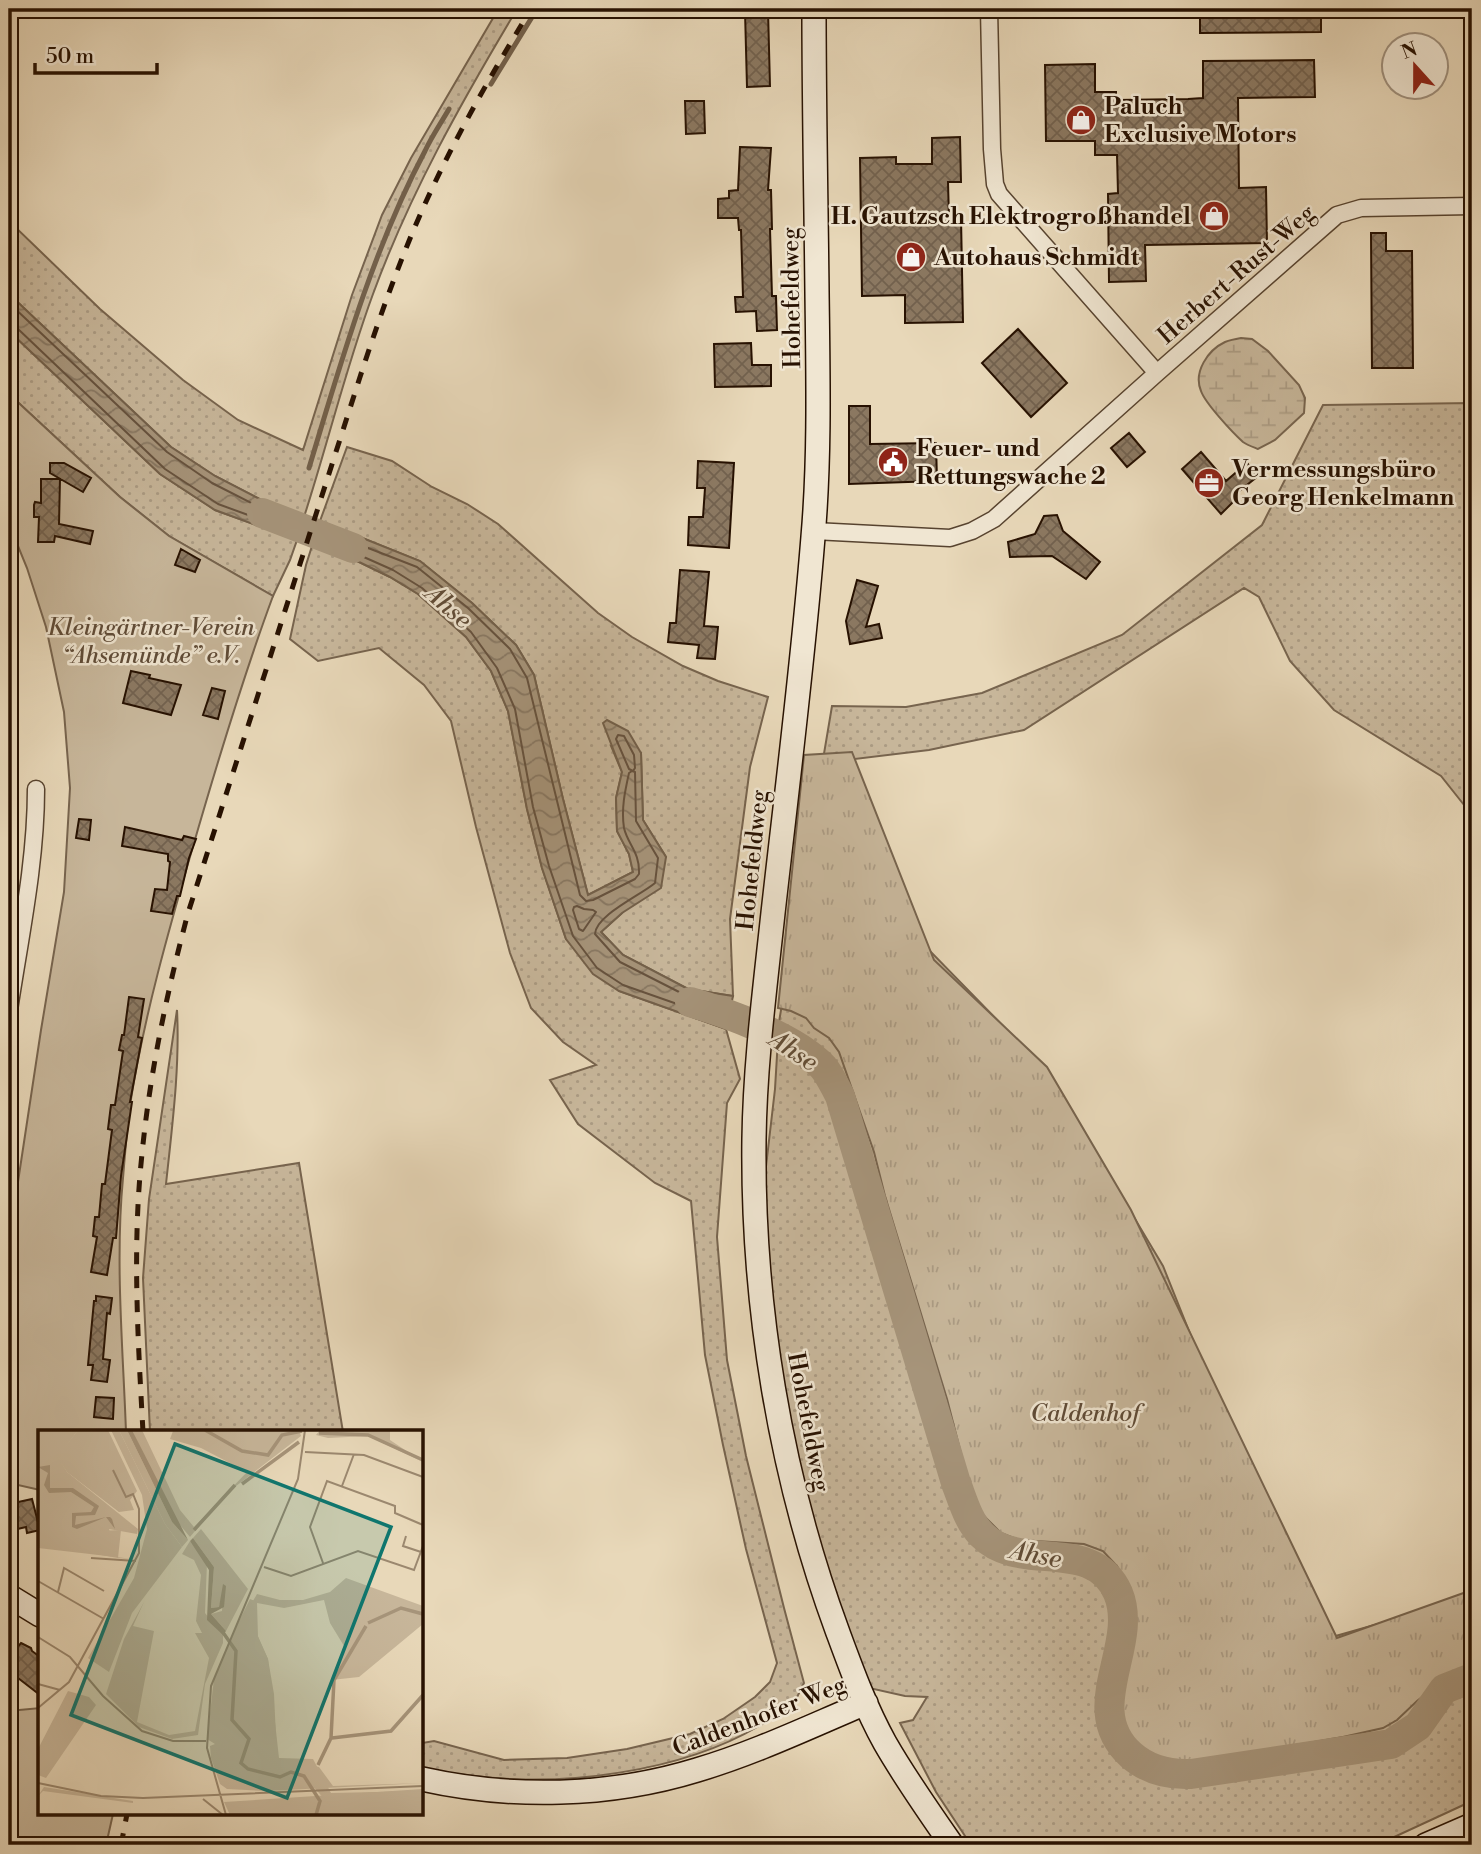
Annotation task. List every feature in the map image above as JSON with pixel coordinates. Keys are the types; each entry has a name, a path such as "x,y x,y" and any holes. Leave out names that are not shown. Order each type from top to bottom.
{"main road":[{"name":"Hohefeldweg","path":"814,9 819,410 814,531 765,987 754,1138 760,1282 782,1433 805,1532 823,1593 866,1703"},
{"path":"9,1596 38,1614"},
{"name":"Caldenhofer Weg","path":"424,1779 494,1791 553,1792 612,1788 668,1778 743,1755 866,1703 884,1741 952,1845"},
{"path":"1426,1845 1472,1825"}],"street":[{"name":"Herbert-Rust-Weg","path":"989,9 992,149 995,184 999,194 1157,373"},
{"name":"Herbert-Rust-Weg","path":"814,531 950,538 972,531 994,519 1337,215 1361,208 1472,206"},
{"path":"9,1010 35,836 36,789"}],"green space":[{"path":"495,9 517,9 438,148 403,220 354,349 304,517 287,513 215,476 171,447 9,294 9,221 100,309 183,380 238,420 303,450 352,295 382,215 411,158 496,13"},
{"path":"9,331 160,474 215,510 297,540 273,596 169,536 120,497 9,394"},
{"path":"1241,338 1252,339 1268,351 1299,385 1305,398 1304,413 1275,440 1258,449 1243,442 1226,425 1213,410 1199,384 1201,369 1213,350 1225,342"},
{"name":"Kleingärtner-Verein “Ahsemünde” e.V.","path":"9,394 120,497 169,536 273,596 231,719 185,875 142,1039 130,1105 120,1241 126,1430 38,1430 38,1490 9,1483 9,1241 64,892 70,788 64,712 46,627 9,524"},
{"path":"1472,403 1472,815 1441,776 1334,710 1290,661 1259,597 1244,588 1024,730 929,750 846,760 926,947 1046,1070 1163,1266 1229,1431 1325,1639 1438,1607 1472,1602 1472,1801 1377,1845 971,1845 936,1792 900,1723 913,1720 927,1697 905,1696 869,1688 838,1609 797,1473 768,1311 765,1175 775,1089 779,1022 832,706 906,707 982,693 1122,635 1262,525 1323,405"},
{"path":"347,447 392,461 498,524 598,613 632,637 683,666 768,697 750,767 730,919 733,996 688,989 623,955 601,932 622,913 666,857 643,820 641,753 611,746 622,772 616,798 617,831 629,854 633,872 588,895 534,675 516,645 472,603 420,561 320,521"},
{"path":"312,546 355,560 418,594 466,637 491,671 508,711 527,809 542,868 566,939 619,991 726,1029 740,1079 727,1103 717,1237 727,1360 746,1456 804,1683 795,1701 784,1712 728,1742 694,1755 621,1772 546,1779 474,1776 424,1768 424,1743 434,1741 504,1760 567,1758 627,1749 690,1734 723,1719 755,1697 770,1682 777,1663 746,1549 705,1355 691,1201 655,1183 578,1124 550,1080 596,1065 563,1042 531,1008 510,953 451,721 424,685 379,648 318,661 290,639"},
{"name":"Caldenhof","path":"852,752 934,960 1047,1067 1131,1210 1337,1638 1472,1590 1472,1667 1445,1679 1397,1720 1383,1728 1196,1762 1173,1763 1153,1757 1135,1745 1121,1718 1119,1690 1134,1620 1128,1586 1117,1566 1103,1551 1084,1544 1019,1540 1001,1533 981,1513 965,1469 874,1152 839,1052 829,1038 814,1028 806,1018 778,1008 804,755"},
{"path":"177,1010 176,1076 166,1184 299,1163 343,1430 150,1430 143,1278 149,1199"},
{"path":"38,1708 38,1815 113,1815 106,1845 9,1845 9,1711"}],"water":[{"path":"9,294 171,447 215,476 287,513 304,517 297,540 215,510 160,474 9,331"},
{"path":"320,521 420,561 472,603 516,645 534,675 588,895 633,872 629,854 617,831 616,798 622,772 603,723 607,720 628,731 641,753 643,820 666,857 661,888 622,913 601,932 623,955 688,989 733,996 726,1029 619,991 593,974 566,939 542,868 527,809 508,711 491,671 466,637 418,594 355,560 312,546"}],"building":[{"path":"1321,9 1321,32 1200,33 1200,10"},
{"path":"768,10 770,86 747,87 745,11"},
{"path":"1314,60 1315,97 1238,98 1239,188 1266,187 1267,243 1145,245 1146,281 1109,282 1108,194 1118,193 1117,155 1095,155 1095,141 1046,141 1045,65 1095,64 1095,92 1116,92 1116,100 1188,99 1203,98 1203,61"},
{"path":"685,101 704,101 705,133 686,134"},
{"name":"Autohaus Schmidt","path":"960,137 961,182 948,182 949,218 961,218 963,322 905,323 905,295 862,296 860,158 896,157 896,164 932,164 932,138"},
{"path":"740,147 771,148 768,190 771,190 772,296 776,296 777,330 757,331 756,311 736,312 735,297 743,297 741,230 738,218 718,218 718,199 729,198 729,191 738,190"},
{"path":"1371,233 1386,233 1386,251 1412,251 1413,368 1372,368"},
{"path":"1018,329 1067,383 1031,417 982,363"},
{"path":"751,343 752,365 771,365 771,386 715,387 714,344"},
{"name":"Feuer- und Rettungswache 2","path":"849,406 870,406 870,444 936,443 937,481 849,484"},
{"path":"1129,433 1145,452 1127,467 1111,448"},
{"path":"1201,452 1226,481 1247,463 1258,476 1237,493 1239,496 1221,514 1182,469"},
{"path":"698,461 734,463 729,548 688,545 689,517 703,517 705,488 697,488"},
{"path":"50,463 64,463 91,478 83,492 50,473"},
{"path":"41,479 60,479 59,524 93,531 90,544 55,536 54,542 38,542 39,517 34,517 34,505 35,502 41,503"},
{"path":"1057,515 1063,531 1100,562 1086,579 1052,556 1010,557 1008,542 1035,534 1044,516"},
{"path":"181,549 200,560 195,572 175,565"},
{"path":"680,570 709,572 704,626 718,627 715,659 697,658 699,645 668,642 670,623 676,623"},
{"path":"857,580 878,586 866,627 879,624 882,638 850,644 846,621"},
{"path":"131,671 181,685 171,715 123,703"},
{"path":"212,688 225,691 218,719 203,715"},
{"path":"79,819 91,820 89,840 76,838"},
{"path":"125,827 182,840 184,836 196,839 180,896 177,896 172,914 151,911 155,889 167,890 170,862 168,854 122,846"},
{"path":"129,997 144,999 138,1037 142,1038 130,1102 116,1238 113,1238 107,1275 91,1272 97,1237 93,1236 95,1217 99,1217 102,1184 105,1184 112,1130 108,1129 111,1105 115,1105 123,1051 119,1050 124,1035"},
{"path":"96,1296 112,1298 110,1314 107,1313 103,1359 110,1360 107,1382 91,1380 93,1365 88,1365"},
{"path":"96,1397 114,1398 113,1419 94,1417"},
{"path":"32,1499 38,1530 27,1533 26,1527 9,1531 9,1504"},
{"path":"21,1643 38,1656 38,1693 9,1671 9,1657"}],"waterway":[{"path":"491,84 537,9"},
{"path":"309,468 346,347 389,227 406,188 449,109"},
{"name":"Ahse","path":"262,513 353,548"},
{"name":"Ahse","path":"690,1002 742,1020 796,1046 811,1056 830,1077 840,1096 956,1483 973,1523 982,1535 998,1546 1016,1552 1074,1559 1092,1565 1107,1575 1118,1593 1123,1613 1122,1634 1113,1676 1110,1717 1116,1737 1131,1755 1159,1770 1174,1774 1191,1774 1391,1744 1418,1726 1444,1689 1472,1678"}],"railway":[{"path":"143,1430 137,1293 139,1189 145,1123 155,1063 166,1002 188,913 360,377 396,274 450,152 531,9"},
{"path":"121,1845 127,1815"}],"place":[{"name":"Paluch Exclusive Motors","path":"1081,120"},
{"name":"H. Gautzsch Elektrogroßhandel","path":"1214,216"},
{"name":"Autohaus Schmidt","path":"911,257"},
{"name":"Feuer- und Rettungswache 2","path":"893,462"},
{"name":"Vermessungsbüro Georg Henkelmann","path":"1209,483"}]}
